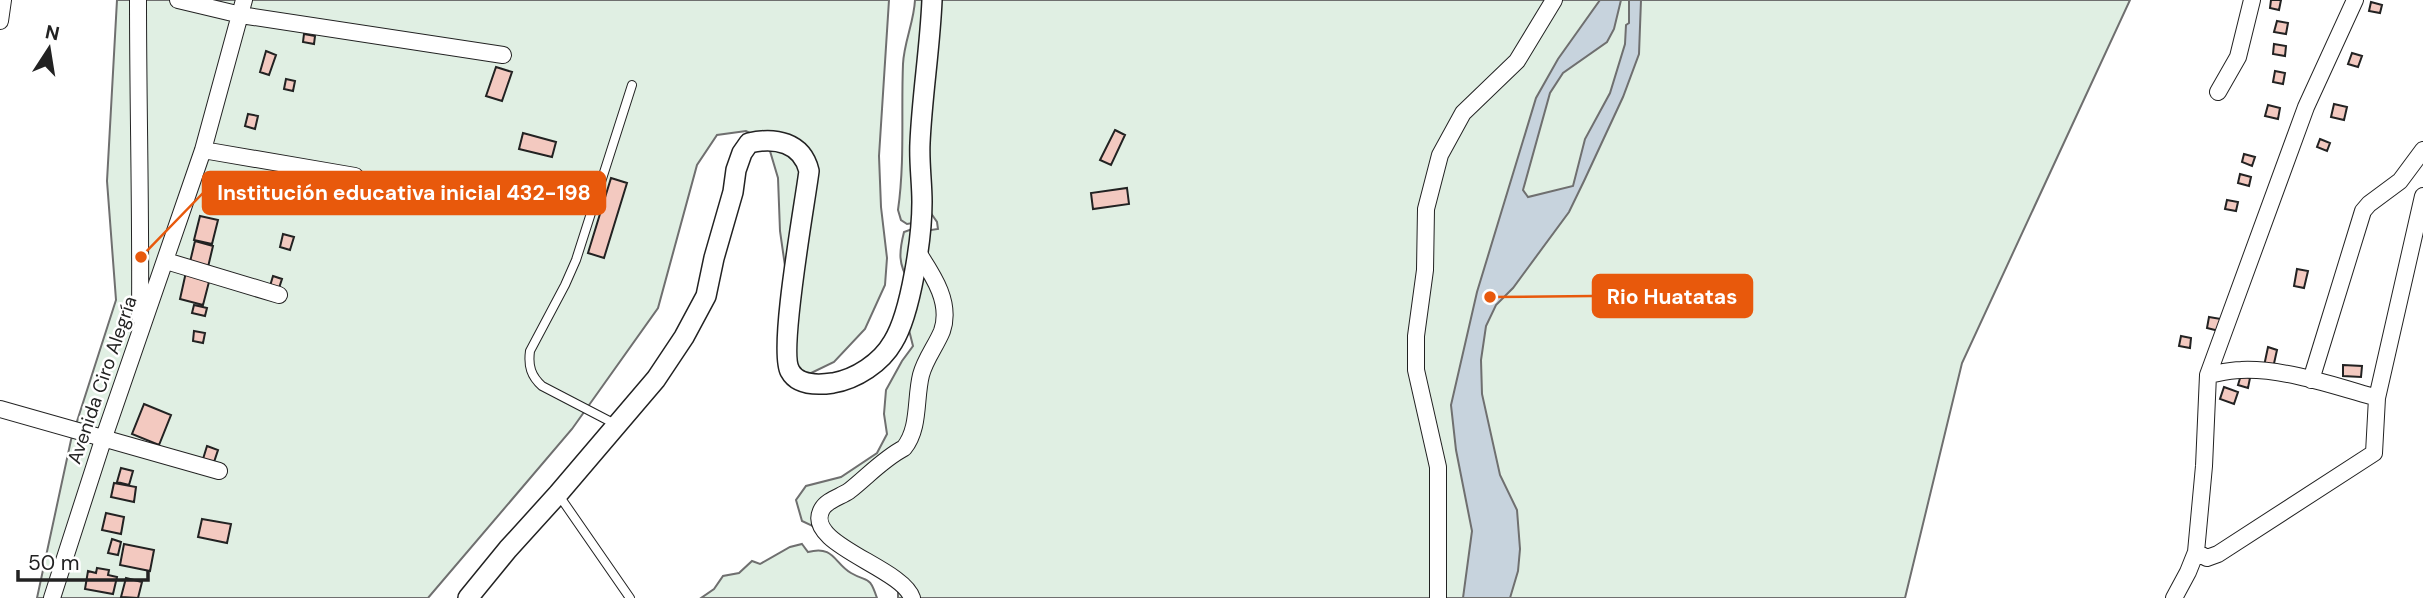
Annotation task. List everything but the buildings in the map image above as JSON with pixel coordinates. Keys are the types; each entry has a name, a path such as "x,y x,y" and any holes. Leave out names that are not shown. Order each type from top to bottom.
{"street":[{"path":"0,20 3,0"},
{"path":"138,0 142,215 140,330"},
{"path":"178,0 242,7 503,55"},
{"path":"468,598 656,379 684,337 705,296 733,192 736,170 749,143 766,139 800,150 809,171 786,334 788,370 796,379 807,383 823,385 839,382 861,373 880,359 894,342 906,307 917,251 922,204 920,144 932,0"},
{"path":"1438,598 1438,467 1416,370 1416,336 1425,270 1426,209 1440,155 1463,113 1517,61 1553,0"},
{"path":"2218,92 2238,57 2252,0"},
{"path":"2174,598 2189,572 2196,552 2204,466 2208,375 2306,107 2355,0"},
{"name":"Avenida Ciro Alegría","path":"52,598 140,330 203,150 242,7"},
{"path":"203,150 355,176"},
{"path":"2311,380 2363,211 2400,181 2423,150"},
{"path":"2196,552 2207,558 2218,554 2374,453 2377,398 2423,196"},
{"path":"912,598 903,583 827,536 819,521 821,511 826,505 847,493 912,439 921,373 942,329 943,313 939,285 917,251"},
{"path":"166,261 279,295"},
{"path":"2208,375 2239,369 2260,370 2311,380 2377,398"},
{"path":"0,409 219,471"}],"lane":[{"path":"617,425 542,386 534,378 528,362 530,351 576,260 632,85"},
{"path":"558,494 630,598"}],"green space":[{"path":"117,0 889,0 879,156 887,258 885,285 865,329 834,362 807,375 792,364 778,178 767,141 746,131 717,135 697,165 658,308 572,429 428,598 37,598 71,440 116,300 107,181"},
{"path":"915,0 2130,0 1962,363 1905,598 898,598 898,583 802,521 796,500 806,486 841,477 877,453 887,434 884,414 886,390 913,346 904,310 909,281 901,263 902,239 904,232 923,225 931,230 938,229 937,222 928,209 913,223 907,224 901,220 898,210 902,155 903,64"},
{"path":"802,544 808,552 817,550 829,553 845,569 867,580 877,598 701,598 714,589 723,576 739,573 752,561 760,564 790,547"}],"shaded area":[{"path":"1600,0 1621,0 1614,29 1607,42 1563,73 1550,93 1523,190 1528,197 1573,186 1585,139 1610,93 1625,44 1629,0 1641,0 1639,54 1623,97 1569,212 1513,288 1496,305 1486,326 1481,360 1482,394 1500,475 1517,510 1520,549 1518,571 1510,598 1463,598 1472,531 1456,450 1451,405 1477,292 1536,98 1558,59"}],"place":[{"name":"Institución educativa inicial 432-198","path":"141,257"},
{"name":"Rio Huatatas","path":"1490,297"}]}
